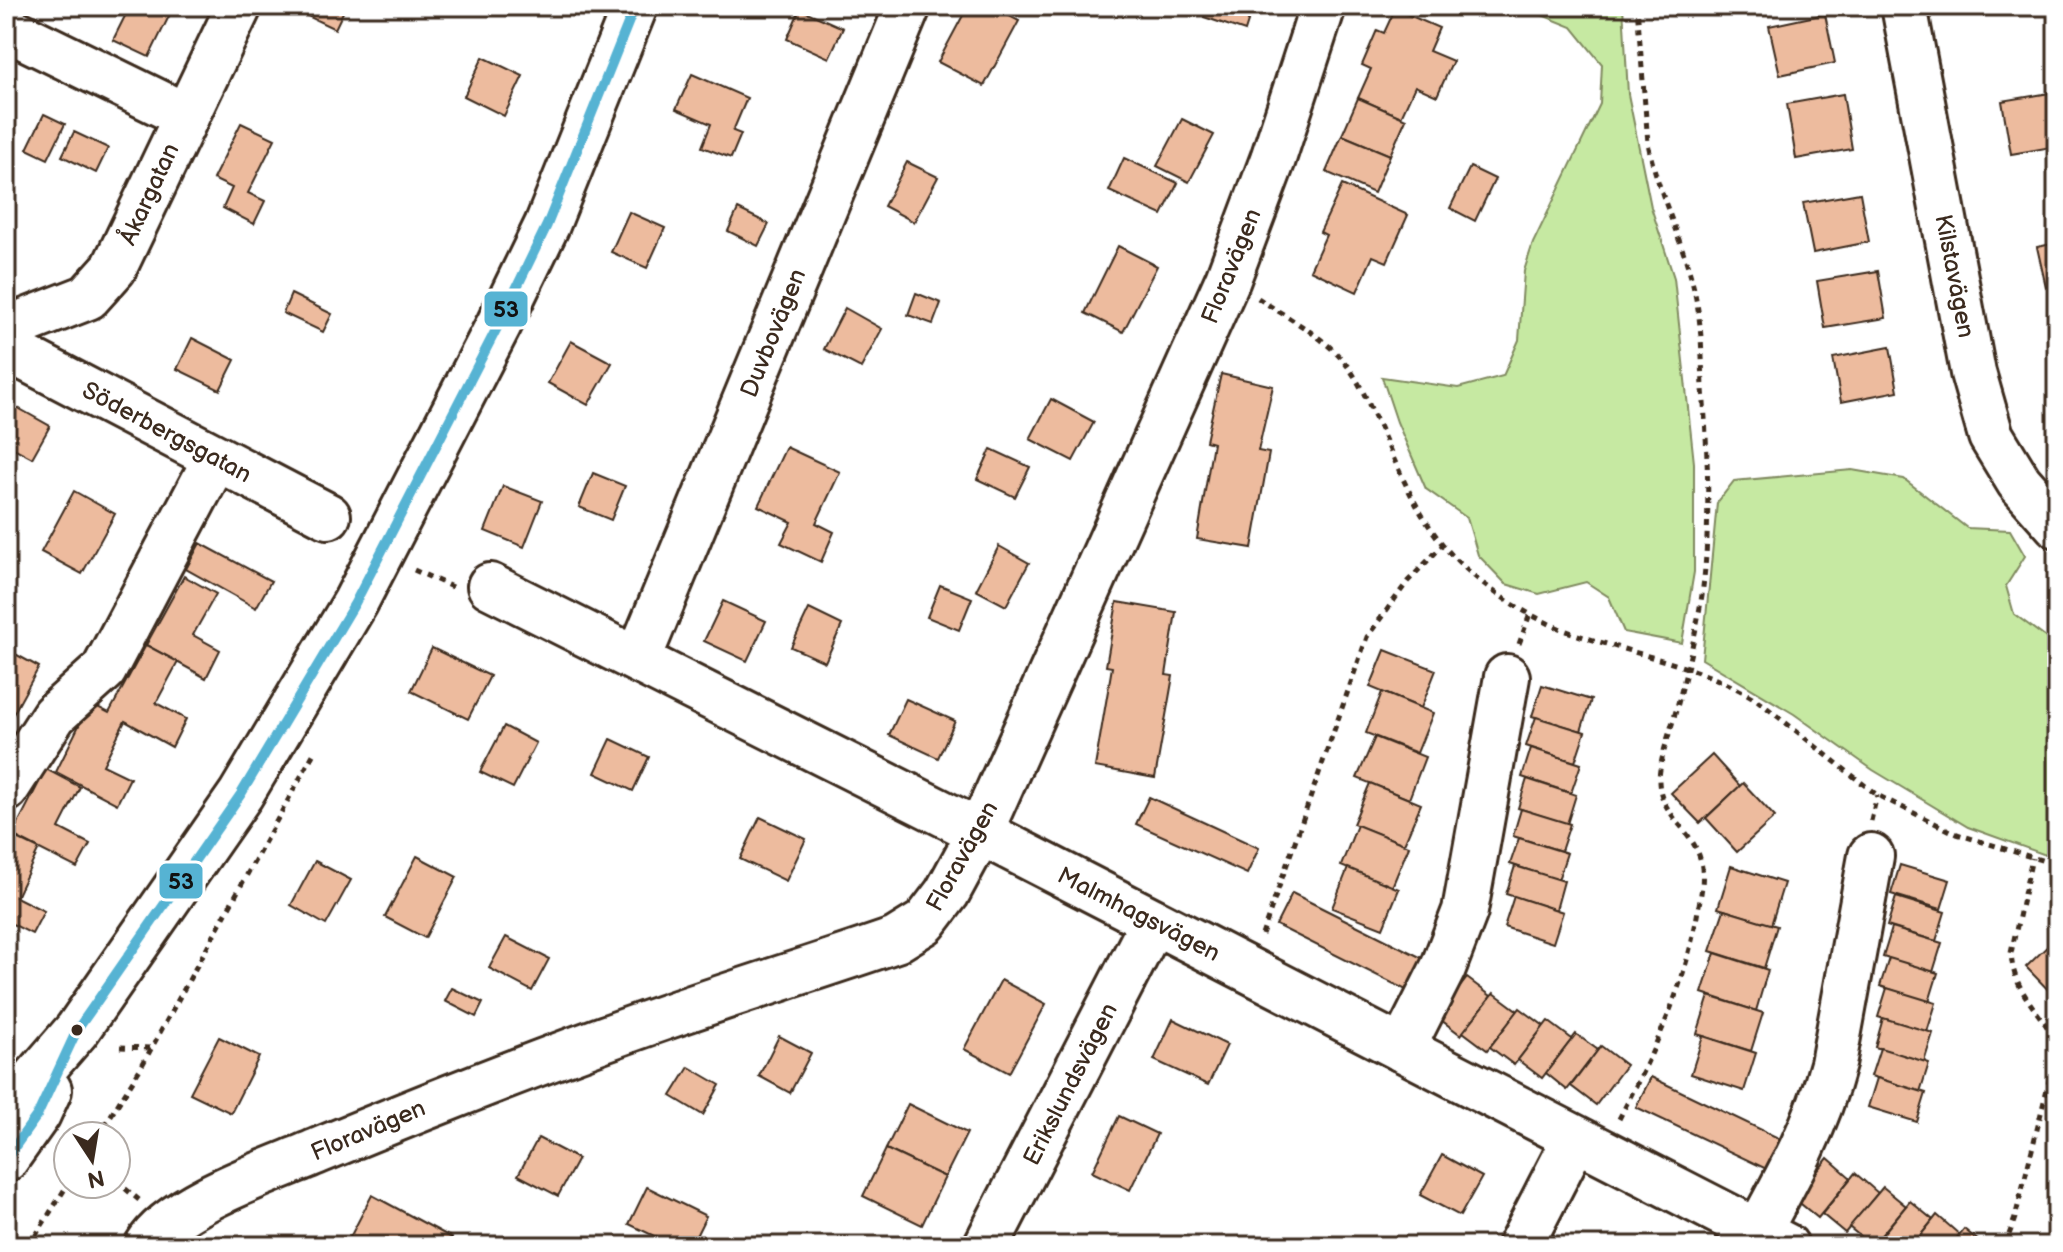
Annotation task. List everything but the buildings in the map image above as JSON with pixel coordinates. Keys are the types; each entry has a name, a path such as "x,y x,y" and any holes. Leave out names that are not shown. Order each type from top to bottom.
{"street":[{"name":"Åkargatan","path":"6,329 88,297 114,268 239,6"},
{"path":"6,1112 77,1030 241,794 355,603 547,225 635,6"},
{"name":"Duvbovägen","path":"638,660 908,6"},
{"name":"Floravägen","path":"147,1246 178,1215 225,1190 429,1105 670,1015 896,940 925,922 947,893 980,832 1228,279 1273,159 1323,6"},
{"name":"Kilstavägen","path":"1904,6 1973,373 1991,436 2019,482 2057,525"},
{"path":"6,28 186,116"},
{"name":"Söderbergsgatan","path":"6,348 328,516"},
{"path":"6,789 54,715 104,670 216,458"},
{"name":"Malmhagsvägen","path":"490,586 980,832 1772,1239"},
{"path":"1402,1049 1443,968 1465,911 1507,677"},
{"path":"1772,1239 1833,1064 1871,856"},
{"name":"Erikslundsvägen","path":"986,1246 1153,922"},
{"path":"6,1159 38,1114 77,1030"},
{"path":"1520,1246 1588,1146"}],"path":[{"path":"1588,1146 1667,1021 1683,978 1702,884 1700,857 1695,845 1668,812 1659,788 1662,760 1688,668 1702,594 1706,438 1700,324 1687,262 1652,165 1637,6"},
{"path":"1228,279 1321,340 1347,365 1360,385 1400,474 1442,546 1482,583 1530,614 1561,629 1688,668 1738,688 1877,795 1957,834 2057,865"},
{"path":"1249,971 1367,637 1408,581 1442,546"},
{"path":"108,1120 288,802"},
{"path":"2005,1246 2015,1218 2057,1042 2016,983 2012,969 2011,953 2032,858"},
{"path":"120,1047 151,1048"},
{"path":"29,1246 58,1200"}],"green space":[{"path":"1520,6 1623,6 1628,94 1651,207 1674,278 1694,463 1694,572 1682,643 1624,632 1609,597 1586,582 1539,594 1506,584 1478,555 1467,518 1426,489 1397,422 1382,377 1458,388 1503,376 1519,340 1524,271 1533,243 1600,104 1602,64 1572,27"},
{"path":"1852,470 1904,479 1967,528 2010,530 2025,556 2006,586 2014,614 2057,646 2057,859 1968,827 1873,770 1794,714 1702,659 1717,503 1734,481"}],"transit line":[{"name":"53","path":"6,1159 38,1114 77,1030 241,794 355,603 547,225 635,6"}]}
